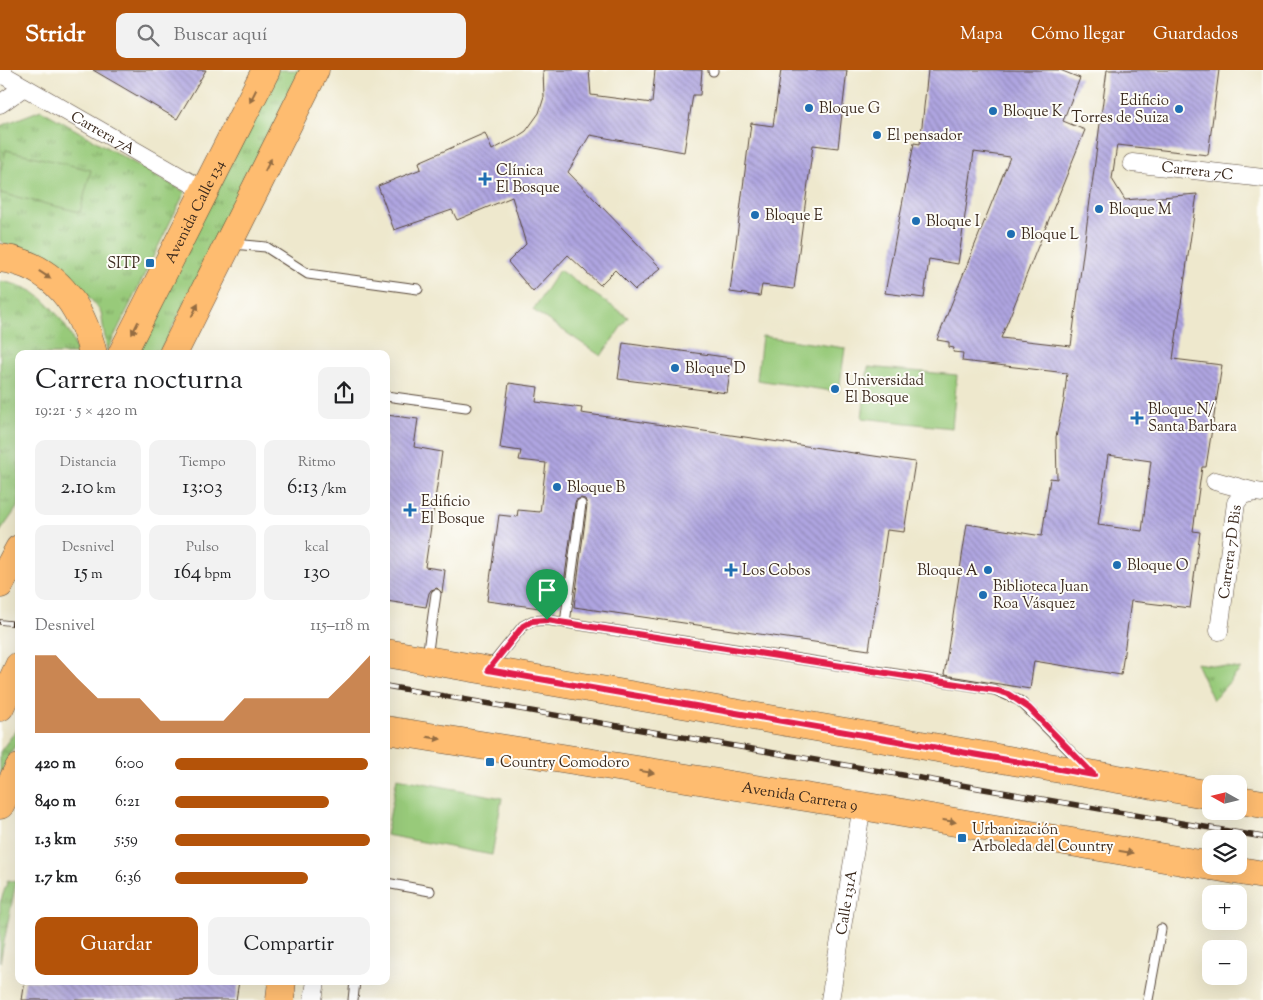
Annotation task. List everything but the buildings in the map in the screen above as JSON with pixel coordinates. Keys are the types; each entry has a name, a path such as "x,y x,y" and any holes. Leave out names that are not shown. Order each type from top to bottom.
{"main road":[{"name":"Avenida Calle 134","path":"124,350 266,70"},
{"path":"175,350 315,70"},
{"path":"5,256 38,271 57,283 70,298 81,318 93,350"},
{"path":"0,584 15,556"},
{"path":"0,591 15,593"},
{"path":"390,654 1202,794"},
{"path":"0,664 15,666"},
{"path":"0,707 15,675"},
{"name":"Avenida Carrera 9","path":"390,731 862,806 1202,864"},
{"path":"0,805 15,776"},
{"path":"1248,802 1263,804"},
{"name":"Avenida Carrera 9","path":"1247,872 1263,875"},
{"path":"280,1000 282,985"}],"street":[{"name":"Carrera 7A","path":"0,73 205,192"},
{"path":"0,104 24,87"},
{"name":"Carrera 7C","path":"1132,163 1263,178"},
{"path":"1215,481 1259,493"},
{"name":"Carrera 7D Bis","path":"1219,631 1236,503 1242,495 1259,493"},
{"name":"Calle 131A","path":"830,1000 862,806"},
{"path":"313,1000 315,985"}],"lane":[{"path":"228,244 266,247 308,274 418,289"},
{"path":"390,397 466,407"},
{"path":"565,622 581,504"},
{"path":"426,660 436,594"},
{"path":"488,670 523,626 532,621 540,620 565,622 995,690 1008,694 1029,708 1094,775"},
{"path":"390,884 430,891"},
{"path":"1148,1000 1161,929"},
{"path":"353,1000 355,985"}],"green space":[{"path":"274,70 302,70 161,350 134,350"},
{"path":"41,110 185,192 107,350 101,312 82,288 0,241 0,126"},
{"path":"6,150 91,170 80,212 0,193 0,173"},
{"path":"559,270 628,317 601,356 533,310"},
{"path":"0,281 26,288 45,302 68,330 76,350 15,350 15,511 0,532"},
{"path":"762,336 845,348 839,392 757,380"},
{"path":"868,367 957,375 952,428 862,418"},
{"path":"1196,663 1241,669 1213,700"},
{"path":"15,731 15,746 0,775 0,752"},
{"path":"397,778 502,798 492,855 390,836 390,814"},
{"path":"8,880 15,882 0,962 0,903"}],"railway":[{"path":"0,622 15,624"},
{"path":"390,687 1263,837"}],"place":[{"name":"Bloque G","path":"809,108"},
{"name":"Edificio Torres de Suiza","path":"1179,109"},
{"name":"Bloque K","path":"993,111"},
{"name":"El pensador","path":"877,135"},
{"name":"Clínica El Bosque","path":"485,179"},
{"name":"Bloque M","path":"1099,209"},
{"name":"Bloque E","path":"755,215"},
{"name":"Bloque I","path":"916,221"},
{"name":"Bloque L","path":"1011,234"},
{"name":"SITP","path":"150,263"},
{"name":"Bloque D","path":"675,368"},
{"name":"Universidad El Bosque","path":"835,389"},
{"name":"Bloque N/ Santa Barbara","path":"1137,418"},
{"name":"Bloque B","path":"557,487"},
{"name":"Edificio El Bosque","path":"410,510"},
{"name":"Bloque O","path":"1117,565"},
{"name":"Los Cobos","path":"731,570"},
{"name":"Bloque A","path":"988,570"},
{"name":"Biblioteca Juan Roa Vásquez","path":"983,595"},
{"name":"Country Comodoro","path":"490,762"},
{"name":"Urbanización Arboleda del Country","path":"962,838"}],"route":[{"path":"547,620 995,690 1008,694 1029,708 1055,737 1094,775 488,670 523,626 532,621 547,620"}]}
